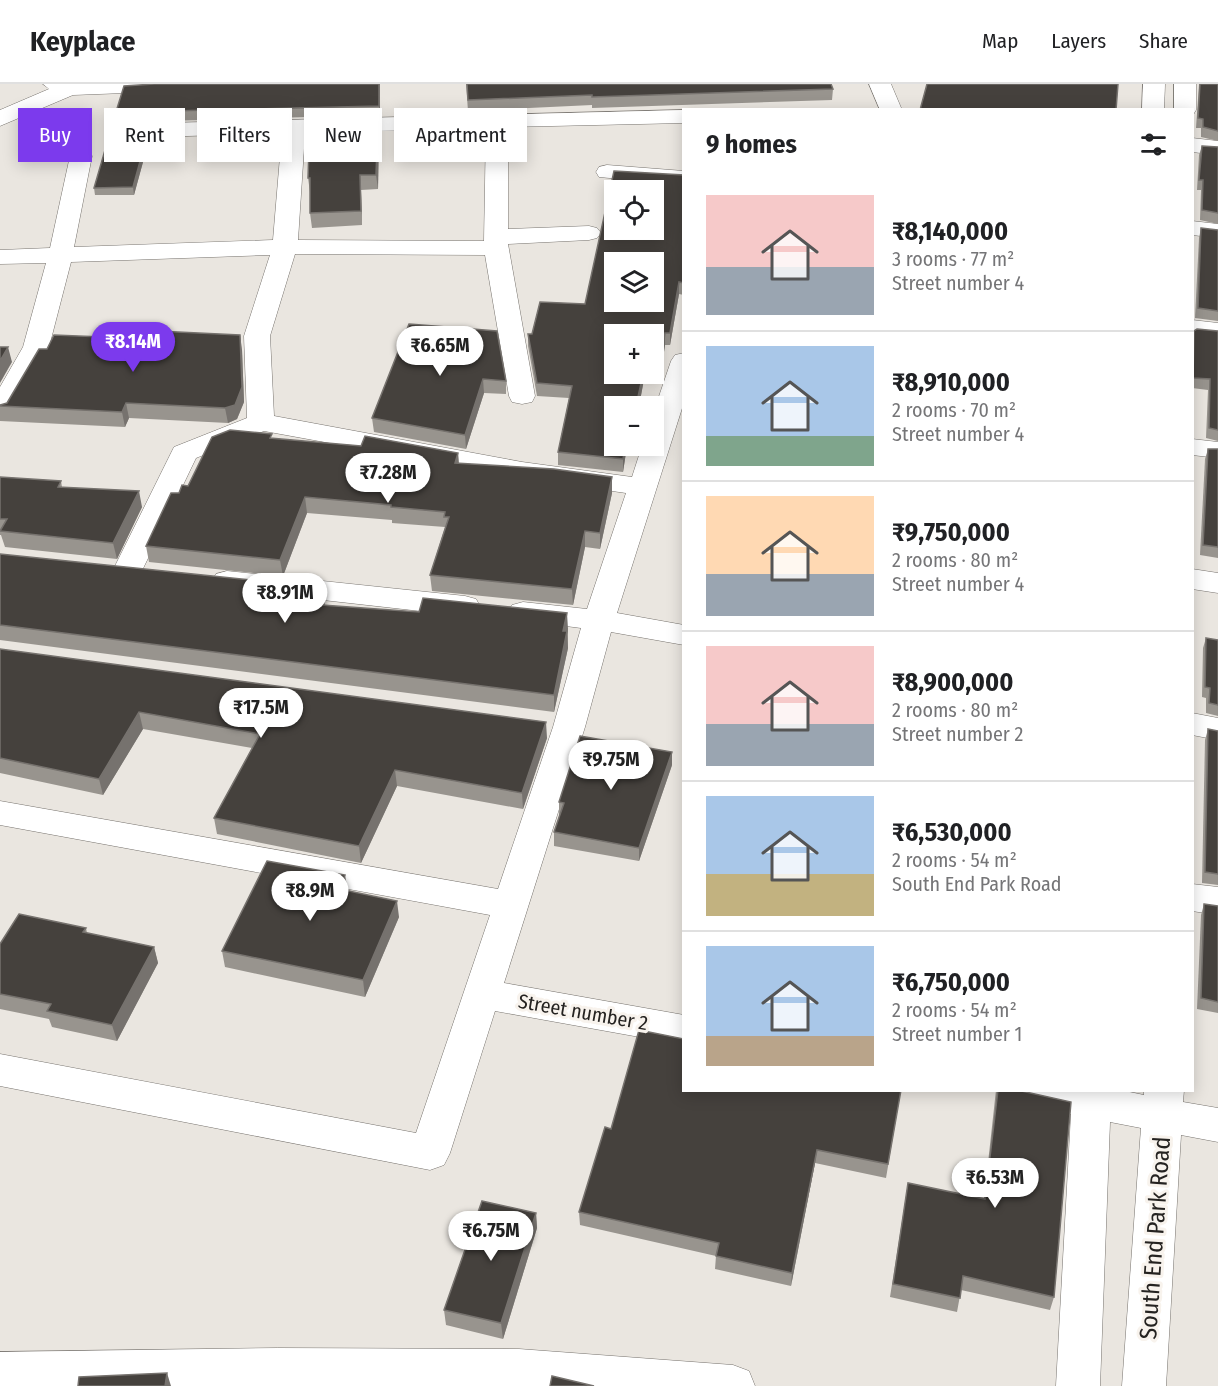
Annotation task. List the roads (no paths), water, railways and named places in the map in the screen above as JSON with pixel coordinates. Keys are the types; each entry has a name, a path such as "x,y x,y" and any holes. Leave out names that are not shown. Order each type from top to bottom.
{"street":[{"path":"0,119 62,86 203,84"},
{"path":"880,84 890,108"},
{"path":"1152,108 1154,84"},
{"path":"1185,84 1185,108"},
{"path":"527,120 682,116"},
{"path":"185,130 394,124"},
{"path":"261,422 257,336 285,247 294,127"},
{"path":"1194,145 1218,148"},
{"path":"0,410 36,347 60,256 80,162"},
{"path":"497,162 497,243 522,396"},
{"path":"607,172 682,178"},
{"path":"1194,228 1218,231"},
{"path":"0,257 285,247 497,243 589,233"},
{"path":"1194,328 1218,331"},
{"path":"0,1070 430,1153 510,905 557,725 599,620 682,367"},
{"path":"128,570 184,453 261,422 522,470 644,487"},
{"path":"1194,447 1218,450"},
{"path":"199,578 599,620 682,635"},
{"path":"1194,579 1218,583"},
{"path":"1194,724 1218,729"},
{"path":"0,813 510,905"},
{"path":"1194,897 1218,901"},
{"name":"Street number 2","path":"482,994 682,1030"},
{"path":"1049,1092 1164,1103 1218,1125"},
{"path":"1078,1386 1092,1096"},
{"name":"South End Park Road","path":"1144,1386 1164,1103"},
{"path":"0,1373 278,1369 519,1370 733,1386"}]}
